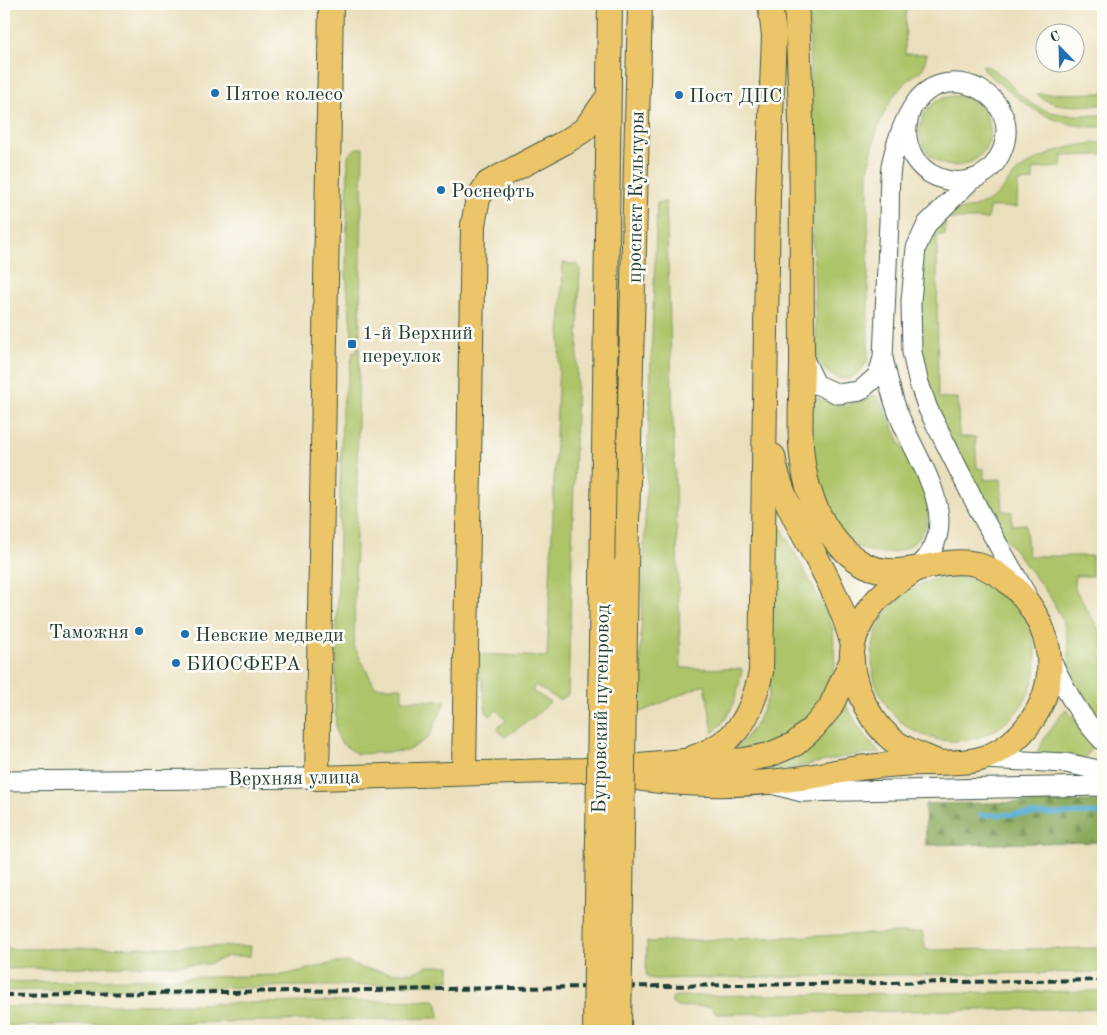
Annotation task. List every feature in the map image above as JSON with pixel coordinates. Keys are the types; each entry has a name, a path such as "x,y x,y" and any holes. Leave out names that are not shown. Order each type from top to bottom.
{"main road":[{"path":"317,778 331,4"},
{"name":"проспект Культуры","path":"605,387 610,4"},
{"name":"проспект Культуры","path":"629,391 640,4"},
{"path":"638,77 657,4"},
{"path":"683,761 709,752 727,742 745,719 756,696 761,672 768,194 774,35 770,4"},
{"path":"796,4 803,464 808,488 831,537 843,550 867,566 892,573 916,569"},
{"path":"464,772 473,225 478,198 488,183 495,178 568,142 585,129 608,97"},
{"name":"Бугровский путепровод","path":"594,1031 605,387"},
{"name":"Бугровский путепровод","path":"619,1031 629,391"},
{"path":"766,414 776,474 786,502 838,600 853,653 857,688 870,713 888,736 911,751 939,763"},
{"name":"Верхняя улица","path":"317,778 464,772 584,770 683,761 703,763 744,760 769,755 794,744 814,727 830,708 871,607 891,586 916,569 943,562 975,564 1002,576 1022,596 1039,619 1046,638 1050,658 1048,684 1040,709 1030,723 1005,748 982,759 960,763 865,767 805,778 766,782 660,782 584,770"}],"street":[{"path":"802,355 816,384 838,394 860,391 878,375 883,358 892,162 911,110 923,94 950,82 978,87 993,99 999,107 1006,125 1004,145 996,162 981,175 972,179 953,182 943,180 918,165 909,148 906,128 911,110"},
{"path":"972,179 927,224 916,248 911,301 912,352 918,380 938,430 1039,619"},
{"path":"883,358 900,420 930,481 939,509 938,536 927,559 916,569"},
{"path":"1050,658 1084,722 1103,741"},
{"path":"982,759 1066,763 1103,771"},
{"name":"Верхняя улица","path":"4,781 317,778"},
{"path":"766,782 802,792 1103,786"}],"green space":[{"path":"810,4 906,4 905,54 927,54 923,69 899,89 890,101 874,142 868,173 868,360 856,375 843,379 830,374 817,361 809,136"},
{"path":"983,65 1001,75 1025,99 1043,110 1062,114 1103,115 1103,127 1066,123 1037,111 983,70"},
{"path":"1103,93 1103,105 1078,106 1060,105 1037,94"},
{"path":"955,96 968,99 980,106 987,118 990,131 987,144 980,156 968,163 955,166 942,163 930,156 923,144 920,131 923,118 930,106 942,99"},
{"path":"1103,142 1103,155 1062,156 1061,167 1033,169 1033,181 1018,182 1017,207 989,207 988,219 945,219 945,235 937,235 938,398 958,398 959,437 975,437 977,468 984,469 984,480 1001,479 1003,511 1012,512 1012,525 1026,524 1028,556 1092,556 1092,576 1075,576 1075,589 1103,637 1103,730 1071,684 1068,642 1064,623 1051,598 999,530 933,403 920,362 921,246 947,212 986,203 1000,192 1017,172 1040,158 1070,147"},
{"path":"356,148 363,148 354,646 375,687 402,687 402,700 446,701 428,738 407,751 357,754 341,743 336,732 335,698 342,408 353,352 357,352 357,336 352,336 346,275 348,156"},
{"path":"666,202 681,668 742,669 734,704 720,726 713,733 705,684 641,712 638,710 657,203"},
{"path":"563,263 577,264 580,267 568,695 559,700 535,685 532,691 550,702 534,717 505,737 497,729 506,720 497,710 491,716 486,712 482,679 478,678 478,654 547,657"},
{"path":"876,395 883,405 923,487 927,502 927,519 922,533 912,544 899,550 885,553 870,551 855,545 836,525 814,473 809,446 810,399 815,398 844,406"},
{"path":"778,527 782,529 826,611 833,630 835,666 830,683 811,719 774,746 736,749 757,723 769,695 775,529"},
{"path":"954,577 985,583 1012,601 1030,628 1036,659 1030,690 1012,717 985,735 954,741 923,735 896,717 878,690 872,659 878,628 896,601 923,583"},
{"path":"843,698 859,727 880,753 839,758 772,772 770,763"},
{"path":"1066,709 1095,743 1085,758 1037,753 1050,730"},
{"path":"1103,801 1103,842 926,845 925,804"},
{"path":"922,932 926,950 1103,948 1103,972 655,979 648,978 646,973 647,942"},
{"path":"251,946 250,956 228,956 209,964 4,969 4,949"},
{"path":"348,962 362,968 391,973 414,972 428,966 450,966 450,981 440,980 439,984 4,991 4,982 283,975 333,963"},
{"path":"1103,991 1103,1008 716,1014 711,1006 677,1007 672,1003 672,998 676,996"},
{"path":"434,1000 438,1004 439,1018 4,1026 4,1007"}],"waterway":[{"path":"980,815 1103,813"}],"railway":[{"path":"4,995 1103,980"}],"place":[{"name":"Пятое колесо","path":"215,93"},
{"name":"Пост ДПС","path":"679,95"},
{"name":"Роснефть","path":"441,190"},
{"name":"1-й Верхний переулок","path":"352,344"},
{"name":"Таможня","path":"139,631"},
{"name":"Невские медведи","path":"185,634"},
{"name":"БИОСФЕРА","path":"176,663"}]}
